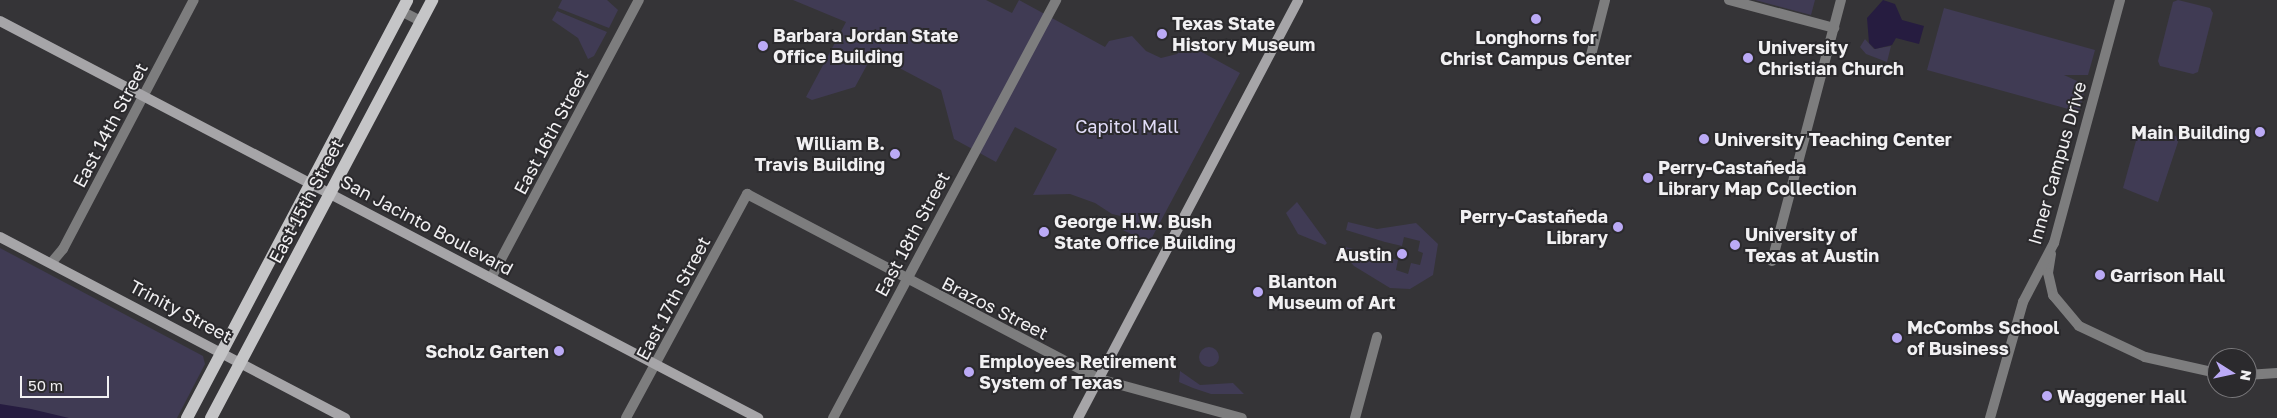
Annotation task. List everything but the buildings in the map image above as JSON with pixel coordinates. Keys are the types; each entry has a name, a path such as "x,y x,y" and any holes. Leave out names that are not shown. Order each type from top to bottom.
{"main road":[{"name":"East 15th Street","path":"211,418 432,0"},
{"path":"1078,418 1208,167 1298,0"},
{"name":"East 15th Street","path":"187,418 404,5"},
{"name":"San Jacinto Boulevard","path":"0,20 143,97 331,192 758,418"},
{"name":"Trinity Street","path":"0,236 241,361 345,418"}],"street":[{"name":"East 14th Street","path":"52,262 194,0"},
{"name":"East 16th Street","path":"491,278 639,0"},
{"name":"East 18th Street","path":"833,418 1056,0"},
{"path":"1590,59 1605,0"},
{"path":"1729,0 1834,28"},
{"path":"1772,261 1841,0"},
{"name":"Inner Campus Drive","path":"1990,418 2023,302 2054,243 2120,0"},
{"path":"404,5 421,21"},
{"name":"Brazos Street","path":"747,194 905,280 1099,379 1242,418"},
{"name":"East 17th Street","path":"626,418 747,194"},
{"path":"2054,243 2048,273 2053,295 2079,326 2145,357 2207,371"},
{"path":"1355,418 1377,337"},
{"path":"2257,374 2277,372"}],"green space":[{"path":"562,0 607,0 618,10 609,28 558,8"},
{"name":"Capitol Mall","path":"793,0 986,0 1012,13 1019,0 1105,47 1109,41 1132,36 1146,51 1161,58 1177,54 1187,44 1240,73 1149,243 1123,230 1129,218 1112,214 1095,203 1070,194 1033,195 1057,149 1015,127 996,162 954,139 941,90 873,54 855,87 812,100 806,97 846,22"},
{"path":"1755,0 1815,0 1811,15"},
{"path":"2178,0 2210,8 2213,13 2198,72 2193,74 2160,66 2158,61 2173,2"},
{"path":"1944,8 2095,50 2088,75 2064,75 2086,85 2079,112 1927,70"},
{"path":"557,11 607,32 594,56 588,59 578,38 552,20"},
{"path":"1865,39 1874,49 1891,46 1887,62 1866,54 1860,47"},
{"path":"2144,127 2176,136 2178,142 2158,202 2123,188 2139,130"},
{"path":"1297,202 1327,243 1325,245 1298,234 1286,213"},
{"path":"1348,222 1377,229 1416,223 1438,244 1433,275 1410,289 1390,288 1354,266 1340,251 1341,246 1398,260 1396,270 1408,274 1411,263 1420,265 1423,253 1418,251 1420,241 1404,237 1402,246 1385,242 1346,230"},
{"path":"0,248 203,356 205,364 177,418 0,418"},
{"path":"1209,347 1216,350 1219,357 1216,364 1209,367 1202,364 1199,357 1202,350"},
{"path":"1180,371 1200,385 1233,383 1244,394 1211,394 1193,388 1179,382"}],"shaded area":[{"path":"1883,0 1895,4 1902,20 1924,26 1919,44 1896,38 1892,45 1875,49 1869,43 1867,18"},
{"path":"0,404 31,409 69,418 0,418"}],"place":[{"name":"Longhorns for Christ Campus Center","path":"1536,19"},
{"name":"Texas State History Museum","path":"1162,34"},
{"name":"Barbara Jordan State Office Building","path":"763,46"},
{"name":"University Christian Church","path":"1748,58"},
{"name":"Main Building","path":"2260,132"},
{"name":"University Teaching Center","path":"1704,139"},
{"name":"William B. Travis Building","path":"895,154"},
{"name":"Perry-Castañeda Library Map Collection","path":"1648,178"},
{"name":"Perry-Castañeda Library","path":"1618,227"},
{"name":"George H.W. Bush State Office Building","path":"1044,232"},
{"name":"University of Texas at Austin","path":"1735,245"},
{"name":"Austin","path":"1402,254"},
{"name":"Garrison Hall","path":"2100,275"},
{"name":"Blanton Museum of Art","path":"1258,292"},
{"name":"McCombs School of Business","path":"1897,338"},
{"name":"Scholz Garten","path":"559,351"},
{"name":"Employees Retirement System of Texas","path":"969,372"},
{"name":"Waggener Hall","path":"2047,396"}]}
